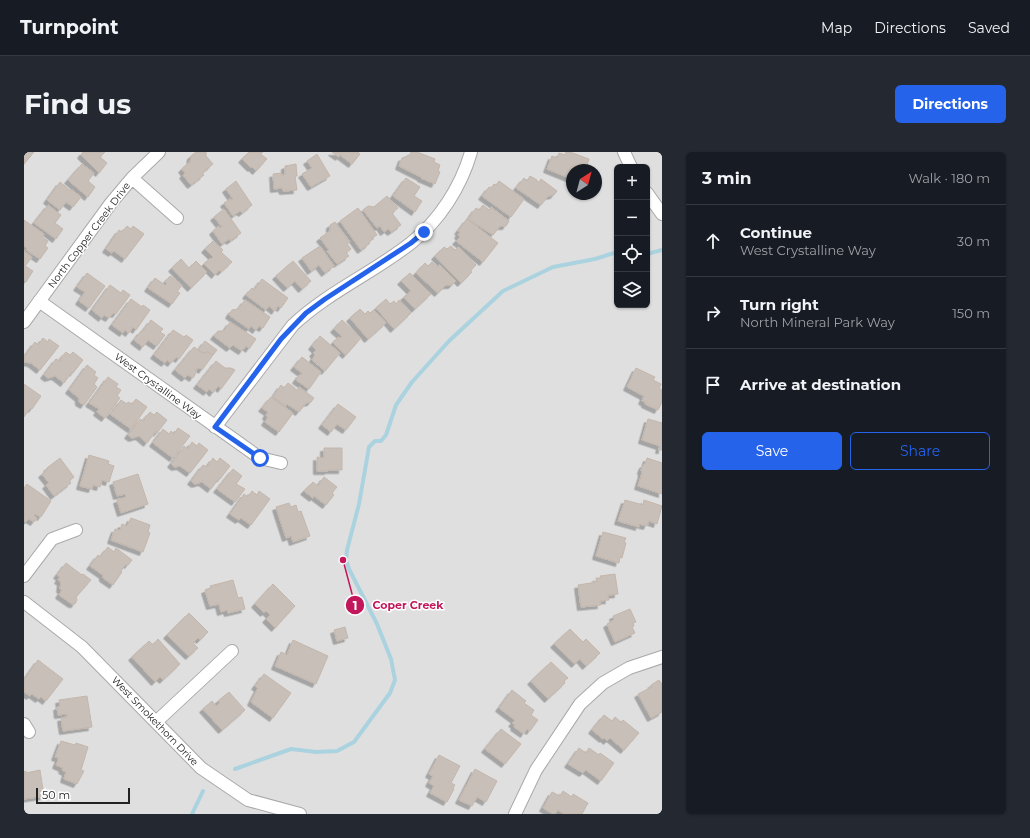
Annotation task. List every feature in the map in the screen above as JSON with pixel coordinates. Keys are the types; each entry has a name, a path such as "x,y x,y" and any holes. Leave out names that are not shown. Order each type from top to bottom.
{"street":[{"name":"North Copper Creek Drive","path":"24,322 111,203 132,178 159,152"},
{"path":"215,427 293,325 325,299 411,243 436,220 457,186 471,152"},
{"path":"624,152 630,164"},
{"path":"132,178 177,218"},
{"path":"650,197 662,214"},
{"name":"West Crystalline Way","path":"39,301 260,458 281,463"},
{"path":"24,576 52,539 76,530"},
{"name":"West Smokethorn Drive","path":"24,602 82,647 201,768 248,800 300,814"},
{"path":"156,722 232,651"},
{"path":"515,814 536,770 580,704 603,683 629,668 662,657"}],"shaded area":[{"path":"24,152 662,152 662,814 24,814"}],"building":[{"path":"24,152 34,152 24,164"},
{"path":"83,152 105,152 100,157 107,163 99,173 81,155"},
{"path":"196,152 206,152 206,156 213,164 202,173 204,175 191,185 183,175 185,173 182,169 190,163 191,156"},
{"path":"249,152 263,152 260,155 267,159 256,171 242,159"},
{"path":"332,152 358,152 360,154 352,164 340,155 339,157"},
{"path":"411,152 417,152 435,159 434,162 440,165 438,171 440,172 435,184 399,166 402,158 410,155"},
{"path":"566,152 570,152 589,159 587,164 566,164 566,177 547,169 552,156 557,158 559,153 565,155"},
{"path":"317,154 330,176 311,187 302,174 312,168 307,161"},
{"path":"82,164 94,173 88,181 95,187 88,197 68,180"},
{"path":"296,164 297,176 295,176 297,190 283,191 282,188 274,189 273,174 281,173 281,175 285,175 285,166"},
{"path":"530,176 537,180 537,182 541,179 557,191 554,195 548,196 541,205 516,188 524,178 527,181"},
{"path":"406,178 420,187 414,196 422,201 415,212 393,196"},
{"path":"236,181 252,205 242,213 240,211 233,216 224,203 230,199 233,199 226,189"},
{"path":"499,181 524,199 511,217 482,196 489,187 491,188 494,184 496,185"},
{"path":"60,182 81,197 73,207 66,202 60,210 47,200"},
{"path":"387,196 398,208 392,213 401,225 391,232 388,229 384,232 380,226 377,228 363,210 368,206 374,207"},
{"path":"48,205 61,215 55,223 63,229 56,239 34,223"},
{"path":"483,205 489,210 491,207 509,221 506,226 500,226 493,235 468,219 476,208 479,210"},
{"path":"358,208 377,235 372,238 373,239 369,244 361,250 340,221"},
{"path":"224,209 241,233 230,241 229,239 222,244 213,231 219,226 220,228 222,227 214,217"},
{"path":"467,219 498,243 483,262 456,241 460,237 458,235 460,232 458,231"},
{"path":"24,220 44,234 42,237 48,241 45,246 48,248 40,259 26,250 27,248 24,246"},
{"path":"335,222 350,242 347,244 351,249 346,253 349,256 337,264 327,251 329,250 320,238 330,231 330,225"},
{"path":"127,226 131,229 133,226 144,234 125,259 114,251 112,253 106,249 119,230 122,232"},
{"path":"213,241 223,250 221,252 232,262 221,272 219,270 215,275 204,264 213,257 205,249"},
{"path":"320,246 334,266 325,273 319,265 311,271 302,258"},
{"path":"451,246 455,250 459,247 476,265 470,271 472,272 461,283 435,256 444,247 447,249"},
{"path":"24,251 32,257 25,266 33,271 26,282 24,280"},
{"path":"181,259 189,268 196,261 207,272 191,288 172,268"},
{"path":"293,261 311,281 302,289 295,281 287,288 276,276"},
{"path":"432,262 437,267 440,265 456,281 452,285 446,285 438,293 416,273 425,263 428,266"},
{"path":"87,273 105,286 89,308 79,301 85,292 77,287"},
{"path":"410,273 431,294 415,309 404,297 411,291 401,281"},
{"path":"170,276 182,285 177,292 180,293 172,304 148,288 155,278 165,285 167,284 165,282"},
{"path":"262,279 288,298 281,308 278,306 275,311 269,306 266,310 246,295 252,288 254,290"},
{"path":"110,285 121,293 123,290 130,295 116,314 113,313 109,318 104,315 102,318 92,310"},
{"path":"131,299 142,307 143,305 150,310 136,330 133,327 129,333 125,330 123,333 112,325"},
{"path":"386,299 390,304 394,301 396,304 399,300 411,313 394,329 376,308"},
{"path":"245,300 270,317 263,328 259,326 256,330 251,326 249,329 229,315 232,310 238,309"},
{"path":"360,309 365,314 368,311 370,313 374,310 386,323 368,339 350,318"},
{"path":"151,320 163,329 160,332 165,335 157,346 148,340 143,347 134,340"},
{"path":"342,320 361,338 346,355 333,343 338,337 340,338 342,336 334,329"},
{"path":"230,322 256,339 249,349 246,346 242,351 233,345 230,348 214,336 218,331 224,331"},
{"path":"173,330 184,337 186,335 193,340 179,359 176,357 171,363 167,360 165,363 154,355"},
{"path":"320,336 340,353 325,371 312,360 315,355 313,353 316,350 312,346"},
{"path":"43,338 48,342 49,339 59,346 40,370 31,363 24,362 24,357 35,342 38,345"},
{"path":"205,341 217,350 213,355 208,352 203,353 198,350"},
{"path":"194,347 203,353 208,352 213,355 202,370 200,368 196,369 196,373 193,378 188,375 185,378 175,370"},
{"path":"66,352 70,355 73,352 83,360 64,383 55,376 48,378 44,375 56,359 60,361"},
{"path":"302,357 321,372 309,389 296,380 302,373 294,367"},
{"path":"216,361 225,368 235,370 221,389 218,386 213,393 209,389 207,392 197,385"},
{"path":"87,365 96,372 94,375 98,378 94,384 97,387 84,405 79,402 79,398 69,390"},
{"path":"636,368 655,377 653,380 661,384 659,388 662,390 662,402 658,410 645,404 645,402 642,401 644,396 627,387"},
{"path":"108,377 118,384 116,387 121,390 117,396 120,398 105,418 97,412 99,409 89,403"},
{"path":"288,383 295,388 295,390 299,387 314,398 311,402 306,403 299,412 287,404 286,406 273,397 281,385 284,388"},
{"path":"24,384 41,396 24,417"},
{"path":"271,397 293,413 279,432 265,422 268,417 266,416 268,412 262,408"},
{"path":"136,399 147,407 131,429 110,414 121,400 127,404 128,402 132,404"},
{"path":"338,404 356,417 346,430 337,424 331,432 322,425"},
{"path":"150,412 154,415 157,412 167,420 157,433 156,431 147,443 139,436 132,438 128,435 140,419 144,421"},
{"path":"648,419 662,423 662,450 659,450 660,446 642,440"},
{"path":"178,428 190,436 173,458 153,443 163,429 169,434 171,431 174,434"},
{"path":"192,442 197,446 199,443 208,450 190,473 180,466 175,467 171,464 184,446 188,449"},
{"path":"324,448 342,448 342,470 317,471 317,457 324,458"},
{"path":"89,455 109,461 108,464 114,466 109,482 102,480 100,487 93,485 92,489 80,486"},
{"path":"60,458 74,477 69,481 71,483 54,496 46,485 49,483 42,474"},
{"path":"213,458 217,462 220,458 230,466 211,489 202,482 195,484 191,481 203,465 207,467"},
{"path":"647,458 662,463 662,494 638,486 642,473 641,470"},
{"path":"233,469 242,476 236,484 245,489 235,502 217,489"},
{"path":"138,474 148,504 121,513 117,500 126,497 125,494 117,496 113,482"},
{"path":"324,477 337,487 332,493 334,495 326,505 304,491 313,482 318,486"},
{"path":"27,484 51,501 41,517 35,514 34,516 37,518 34,522 29,519 26,522 24,521 24,488"},
{"path":"252,491 257,495 259,491 270,499 251,525 241,518 239,520 230,514 244,494 248,497"},
{"path":"625,500 643,505 644,500 662,506 657,524 649,521 647,526 639,524 639,527 618,521"},
{"path":"289,503 291,507 296,505 298,512 301,511 310,536 293,542 291,536 286,538 276,507"},
{"path":"131,518 150,525 148,532 150,533 143,552 111,540 115,529 120,530 122,524 127,526"},
{"path":"603,532 626,538 622,558 620,557 619,563 596,556"},
{"path":"108,547 114,552 116,548 132,560 128,565 126,564 113,585 103,578 103,575 90,566 98,555 100,557"},
{"path":"66,563 91,580 76,597 77,600 75,604 72,604 59,595 62,590 60,589 61,582 58,580 60,577 57,575"},
{"path":"615,574 618,594 608,595 609,600 600,601 601,605 581,607 578,585 597,582 596,578 601,578 600,576"},
{"path":"233,580 238,598 242,597 245,609 228,613 227,610 221,612 219,604 210,606 205,590 211,588 210,586"},
{"path":"273,584 295,606 275,628 266,619 270,615 266,611 264,613 255,604"},
{"path":"630,609 636,622 633,623 634,626 632,627 635,633 615,642 607,624 614,620 613,616"},
{"path":"189,613 208,632 200,640 198,638 193,643 198,648 189,656 167,635"},
{"path":"345,627 348,638 337,641 334,630"},
{"path":"570,629 583,642 586,639 600,653 586,666 580,659 575,664 554,644"},
{"path":"158,639 180,664 163,680 160,677 155,682 132,657 149,641 153,645"},
{"path":"293,640 328,656 316,684 275,666 281,652 287,655"},
{"path":"38,660 63,679 46,701 41,697 39,699 32,694 30,696 24,692 24,680"},
{"path":"551,662 568,678 564,681 565,683 548,699 531,681"},
{"path":"264,674 291,693 273,718 251,702 258,688 255,686"},
{"path":"659,680 662,684 662,712 651,718 638,694 652,687 651,685"},
{"path":"512,690 526,701 524,703 534,710 531,715 538,720 530,731 527,729 524,734 514,727 515,725 512,723 515,720 499,708"},
{"path":"229,692 245,710 222,730 203,709 212,701 216,706 220,703 218,701"},
{"path":"87,696 92,727 63,731 61,718 67,717 67,714 58,715 57,707 60,706 59,700"},
{"path":"604,715 612,721 615,717 621,722 623,720 639,733 624,750 610,738 607,741 592,730"},
{"path":"501,729 521,744 505,764 485,749"},
{"path":"61,741 75,745 76,743 88,747 81,770 84,771 77,784 64,779 66,772 62,770 63,768 56,765 59,758 55,757"},
{"path":"579,748 586,753 589,748 599,755 600,753 614,763 601,781 586,770 583,773 568,764"},
{"path":"439,755 460,766 451,783 455,785 447,802 430,793 434,786 429,783 433,776 429,774"},
{"path":"475,769 497,781 486,802 477,797 472,806 459,800"},
{"path":"40,770 44,796 24,799 24,772 26,771 26,773"},
{"path":"563,791 572,797 573,794 588,803 582,814 564,814 558,810 555,814 553,814 543,808 552,792 560,796"}],"waterway":[{"path":"650,253 662,250"},
{"path":"235,769 291,749 316,752 337,751 354,742 390,693 395,680 391,659 377,624 349,569 346,560 347,550 359,504 369,447 375,441 381,441 386,435 396,405 412,382 449,341 503,291 553,267 595,259 614,253"},
{"path":"192,814 203,791"}],"place":[{"name":"Coper Creek","path":"343,560"}],"route":[{"path":"260,458 215,427 293,325 325,299 411,243 424,232"}]}
